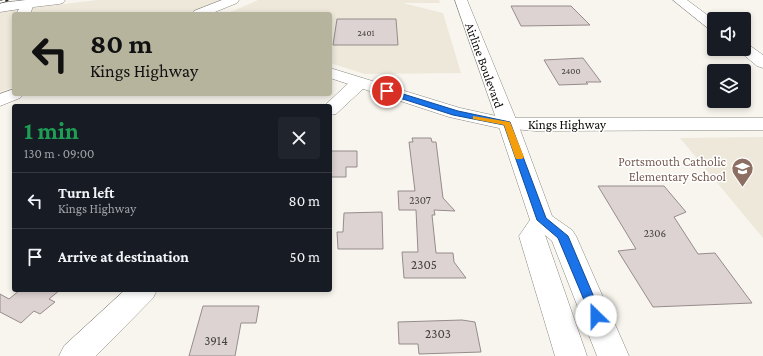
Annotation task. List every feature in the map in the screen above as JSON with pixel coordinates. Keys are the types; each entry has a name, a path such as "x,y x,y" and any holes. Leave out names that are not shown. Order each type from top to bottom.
{"main road":[{"path":"0,7 25,9 58,0"},
{"path":"204,12 233,0"},
{"path":"216,12 244,0"},
{"name":"Airline Boulevard","path":"461,0 508,124 542,220"},
{"path":"679,0 707,21"},
{"path":"751,54 763,63"},
{"name":"Kings Highway","path":"332,74 456,113 508,124 763,124"},
{"path":"332,108 359,83"},
{"path":"0,101 12,95"},
{"path":"571,356 532,236 542,220 563,236 613,356"},
{"path":"75,356 141,292"}],"shaded area":[{"path":"97,0 225,0 196,12 12,12 12,88 0,92 0,12"},
{"path":"258,0 439,0 440,3 403,3 443,13 461,73 365,74 332,64 332,12 231,12"},
{"name":"Portsmouth Catholic Elementary School","path":"763,137 763,238 680,138"}],"building":[{"path":"511,6 571,6 590,25 521,26"},
{"path":"337,19 396,19 398,45 333,45"},
{"path":"583,58 601,82 559,85 544,60"},
{"path":"412,138 431,138 432,142 436,142 443,198 455,211 434,210 435,215 432,215 436,253 453,253 454,262 466,278 404,278 402,252 418,252 416,210 399,210 398,191 415,191 409,142 413,142"},
{"path":"332,151 357,151 357,167 346,167 346,177 332,177"},
{"path":"598,186 664,186 686,212 674,217 698,254 715,253 752,303 653,307 618,251 636,249"},
{"path":"382,212 383,249 338,249 337,232 343,232 344,213"},
{"path":"18,292 58,292 49,299 55,302 40,314 34,311 21,323 0,312 0,294 9,299"},
{"path":"203,306 259,306 256,323 241,323 235,356 189,356"},
{"path":"462,320 475,322 481,352 419,354 418,344 399,344 398,322"}],"railway":[{"path":"0,2 7,0"}],"slow traffic":[{"path":"476,118 508,124 519,157"}],"place":[{"name":"Portsmouth Catholic Elementary School","path":"742,188"}],"route":[{"path":"387,91 467,116 508,124 512,139 542,220 563,236 596,316"}]}
